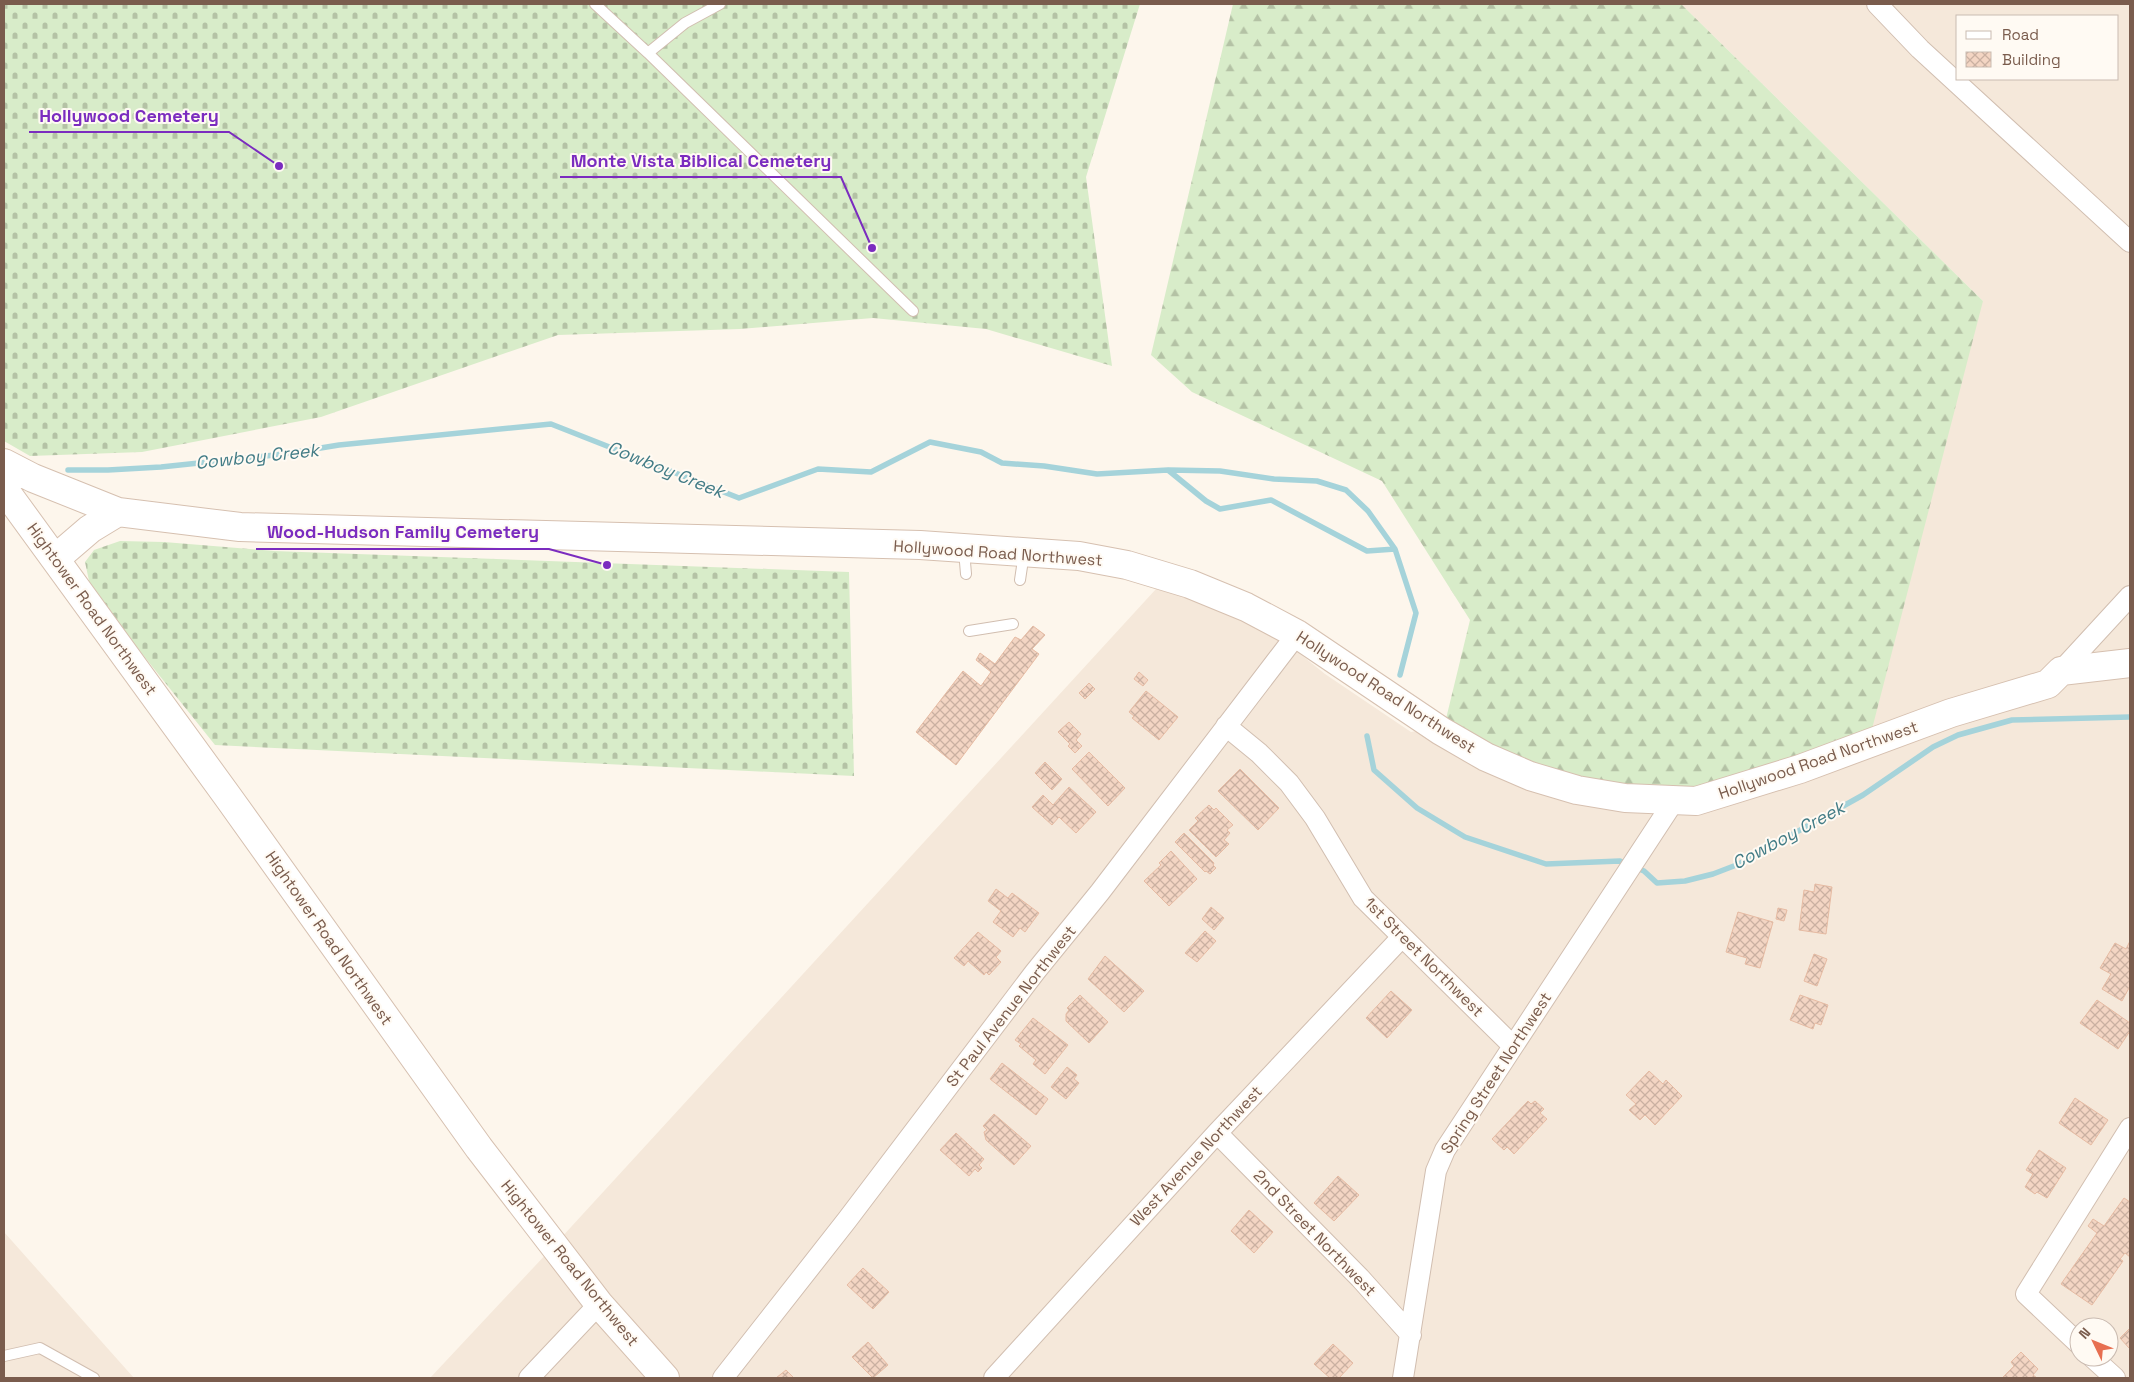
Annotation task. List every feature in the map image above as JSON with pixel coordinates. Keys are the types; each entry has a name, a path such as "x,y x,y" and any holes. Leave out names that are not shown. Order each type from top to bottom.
{"street":[{"path":"1877,4 1920,49 2130,242"},
{"name":"Hollywood Road Northwest","path":"4,463 33,478 118,512 240,527 920,545 965,561 1024,552 1079,556 1127,565 1190,584 1246,607 1298,634 1441,732 1486,757 1530,776 1577,790 1625,798 1696,801 1800,770 1951,713 2048,684 2061,671"},
{"name":"Hightower Road Northwest","path":"4,489 223,789 479,1148 599,1304 665,1378"},
{"path":"55,559 90,529 118,512"},
{"path":"2061,671 2130,596"},
{"name":"St Paul Avenue Northwest","path":"723,1378 1298,634"},
{"path":"2061,671 2130,663"},
{"name":"1st Street Northwest","path":"1226,726 1259,753 1289,783 1315,818 1363,898 1513,1046"},
{"name":"Spring Street Northwest","path":"1409,1374 1411,1335 1436,1171 1445,1150 1674,801"},
{"name":"West Avenue Northwest","path":"994,1378 1216,1133 1402,937"},
{"path":"2069,1335 2026,1294 2130,1128"},
{"name":"2nd Street Northwest","path":"1216,1133 1360,1278 1411,1335"},
{"path":"529,1378 599,1304"},
{"path":"2103,1367 2115,1378"}],"lane":[{"path":"595,4 648,53 913,311"},
{"path":"648,53 685,23 720,4"},
{"path":"1020,580 1024,552"},
{"path":"969,631 1013,624"},
{"path":"4,1356 40,1348 94,1378"}],"shaded area":[{"path":"1681,4 2130,4 2130,1378 430,1378 549,1251 1156,589 1218,606 1279,637 1325,674 1411,732 1444,727 1983,301"},
{"path":"4,1232 134,1378 4,1378"}],"green space":[{"path":"4,4 1140,4 1086,177 1112,366 986,329 873,318 740,329 558,335 321,417 142,452 30,456 4,441"},
{"path":"1233,4 1681,4 1983,301 1865,756 1686,808 1565,783 1444,727 1470,620 1382,481 1192,392 1151,355"},
{"path":"120,541 164,542 274,551 849,572 854,776 215,745 91,590 85,562 94,550"}],"building":[{"path":"1033,626 1045,635 1032,649 1039,654 956,765 916,732 963,671 981,686 991,672 976,660 980,653 995,664 1015,637 1021,640"},
{"path":"1139,672 1148,680 1143,686 1134,679"},
{"path":"1089,683 1095,689 1085,699 1079,693"},
{"path":"1146,691 1178,717 1159,740 1132,718 1134,716 1129,712"},
{"path":"1069,722 1081,734 1076,740 1082,746 1075,753 1068,746 1070,744 1058,732"},
{"path":"1089,752 1125,788 1108,806 1072,769"},
{"path":"1045,762 1062,779 1052,790 1035,773"},
{"path":"1240,769 1279,808 1258,830 1218,791"},
{"path":"1069,787 1096,812 1076,833 1059,817 1052,825 1032,807 1043,795 1053,805"},
{"path":"1209,805 1214,810 1216,808 1233,825 1227,830 1230,833 1224,840 1229,844 1216,857 1189,830 1198,821 1195,818"},
{"path":"1184,833 1214,863 1213,865 1216,868 1210,874 1205,872 1175,842"},
{"path":"1171,851 1197,879 1169,906 1144,881 1161,865 1159,863"},
{"path":"1815,884 1832,887 1826,934 1799,930 1804,890 1814,892"},
{"path":"996,889 1008,898 1012,893 1039,913 1025,932 1020,928 1013,937 993,922 1001,911 988,901"},
{"path":"1211,907 1224,918 1214,930 1202,919"},
{"path":"1778,908 1787,910 1784,921 1776,919"},
{"path":"1738,912 1773,922 1760,968 1745,964 1747,958 1726,952"},
{"path":"1205,931 1216,941 1197,962 1185,953"},
{"path":"978,932 1001,951 996,957 1001,962 989,975 986,972 984,975 968,961 964,966 954,958"},
{"path":"2130,941 2130,986 2122,1001 2102,989 2111,974 2100,968 2115,943 2126,949"},
{"path":"1814,954 1827,959 1817,986 1804,981"},
{"path":"1105,956 1144,991 1124,1012 1088,979"},
{"path":"1391,991 1412,1010 1387,1038 1366,1018"},
{"path":"1080,995 1108,1022 1089,1043 1066,1021 1066,1014 1069,1010 1067,1008"},
{"path":"1800,995 1828,1005 1821,1025 1815,1023 1813,1029 1790,1020"},
{"path":"2097,1000 2130,1023 2130,1031 2118,1049 2080,1023"},
{"path":"1033,1018 1068,1045 1045,1074 1033,1064 1036,1060 1019,1046 1021,1044 1015,1040"},
{"path":"1002,1063 1048,1099 1036,1115 990,1079"},
{"path":"1067,1067 1077,1075 1074,1079 1079,1083 1066,1099 1051,1087"},
{"path":"1649,1071 1663,1084 1666,1080 1682,1096 1655,1125 1645,1115 1640,1120 1629,1110 1636,1104 1626,1095"},
{"path":"2075,1098 2108,1120 2091,1145 2059,1123"},
{"path":"1528,1101 1531,1104 1535,1101 1544,1109 1540,1113 1547,1119 1514,1154 1507,1147 1504,1150 1492,1139"},
{"path":"994,1114 1031,1146 1014,1165 986,1140 984,1132 987,1130 983,1126"},
{"path":"956,1133 984,1159 979,1165 982,1168 978,1172 975,1169 969,1176 940,1150"},
{"path":"2039,1150 2066,1168 2047,1198 2037,1192 2035,1194 2025,1187 2033,1174 2026,1170"},
{"path":"1338,1176 1359,1195 1334,1221 1314,1203"},
{"path":"2124,1198 2130,1202 2130,1257 2125,1253 2120,1259 2123,1261 2092,1305 2061,1284 2097,1233 2088,1226 2093,1219 2104,1226"},
{"path":"1249,1210 1273,1232 1254,1253 1231,1231"},
{"path":"863,1268 889,1292 873,1309 847,1285"},
{"path":"2130,1328 2130,1347 2129,1348 2120,1338"},
{"path":"868,1342 888,1365 873,1378 852,1357"},
{"path":"1333,1344 1353,1363 1339,1378 1330,1378 1314,1364"},
{"path":"2021,1352 2038,1369 2033,1375 2037,1378 2002,1378 2014,1366 2011,1362"},
{"path":"786,1370 794,1378 776,1378"}],"waterway":[{"name":"Cowboy Creek","path":"68,470 161,467 284,454 339,445 551,424 739,498 818,469 871,472 930,442 981,452 1002,463 1044,466 1097,474 1168,470 1206,501 1220,509 1271,500 1367,551 1395,549 1416,613 1400,675"},
{"path":"1169,470 1220,471 1274,479 1317,481 1346,490 1368,511 1395,549"},
{"name":"Cowboy Creek","path":"1367,736 1374,770 1417,808 1465,837 1546,864 1620,861 1644,871 1657,883 1685,881 1713,874 1739,864 1863,795 1933,747 1958,735 2012,720 2130,717"}],"place":[{"name":"Hollywood Cemetery","path":"279,166"},
{"name":"Monte Vista Biblical Cemetery","path":"872,248"},
{"name":"Wood-Hudson Family Cemetery","path":"607,565"}]}
